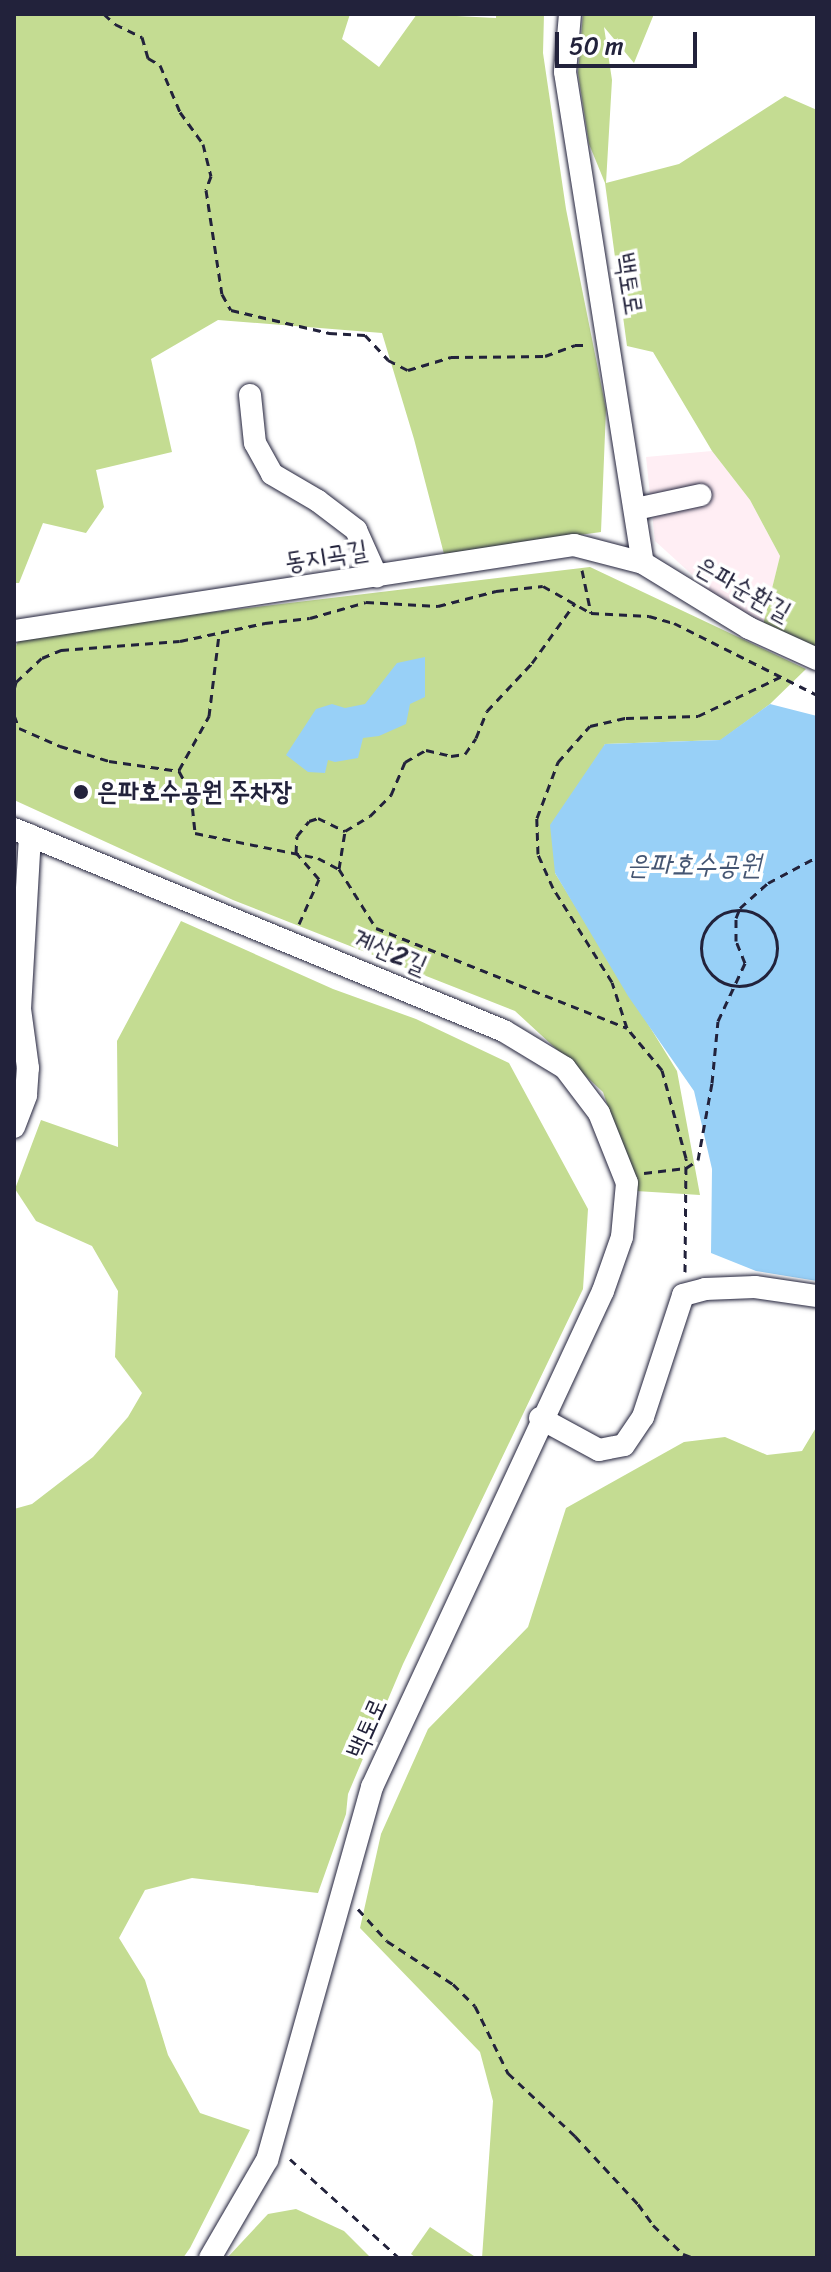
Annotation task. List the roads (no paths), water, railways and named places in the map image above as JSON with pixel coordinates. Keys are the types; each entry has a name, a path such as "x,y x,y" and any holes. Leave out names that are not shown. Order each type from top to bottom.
{"street":[{"name":"백토로","path":"570,14 565,72 643,563"},
{"path":"250,395 255,443 272,474 318,501 356,530 377,577"},
{"path":"636,509 701,495"},
{"name":"동지곡길","path":"14,631 574,545 643,563"},
{"name":"은파순환길","path":"643,563 749,628 817,659"},
{"path":"14,1127 26,1095 28,1068 20,1009 22,832"},
{"name":"계산2길","path":"22,832 291,940 504,1031 565,1068 599,1113 625,1175 622,1237"},
{"name":"백토로","path":"210,2258 249,2194 273,2140 372,1787 540,1418 603,1291 622,1237"},
{"path":"540,1418 599,1450 624,1445 643,1417 683,1295 705,1289 755,1287 817,1296"}],"water":[{"path":"425,657 425,697 410,704 406,724 379,736 363,738 358,758 335,762 328,760 325,773 308,772 286,755 316,709 332,704 345,708 365,704 397,663"},
{"name":"은파호수공원","path":"770,704 817,716 817,1281 756,1271 711,1253 712,1169 694,1091 628,996 555,873 550,825 605,744 720,740"}],"place":[{"name":"은파호수공원 주차장","path":"81,792"}]}
